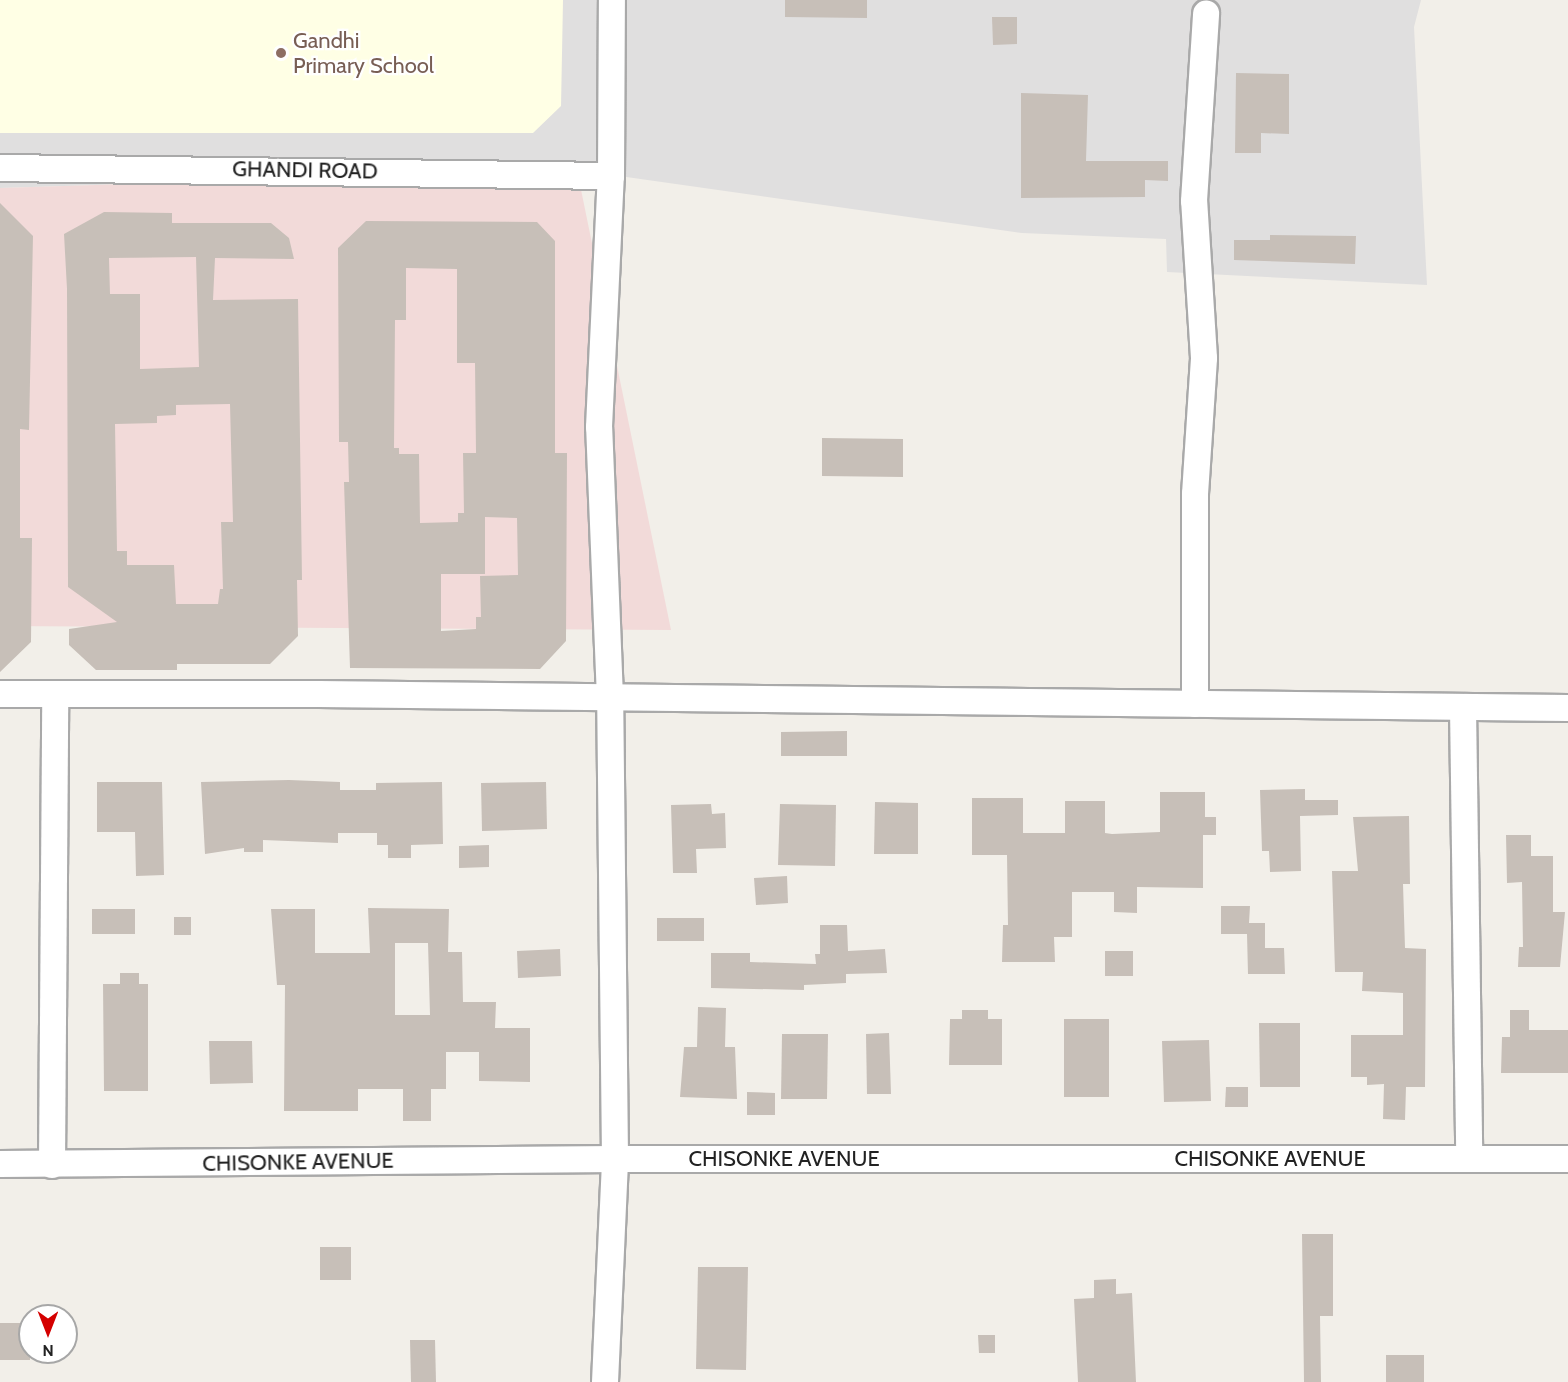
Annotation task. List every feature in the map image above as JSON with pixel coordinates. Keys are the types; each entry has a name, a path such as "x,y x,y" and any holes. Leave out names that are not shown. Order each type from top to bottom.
{"street":[{"path":"605,1382 615,1159 610,698 599,427 611,176 612,0"},
{"path":"1196,704 1195,494 1204,358 1194,201 1206,13"},
{"name":"GHANDI ROAD","path":"0,168 611,176"},
{"path":"0,694 1568,708"},
{"path":"52,1165 55,695"},
{"path":"1463,707 1469,1158"},
{"name":"CHISONKE AVENUE","path":"0,1164 615,1159 1568,1159"}],"shaded area":[{"path":"0,0 1421,0 1414,27 1427,285 1167,272 1166,239 1022,233 577,170 0,188"},
{"name":"Gandhi Primary School","path":"0,0 563,0 561,106 533,133 0,133"},
{"path":"577,170 671,630 0,626 0,188"}],"building":[{"path":"785,0 867,0 867,18 785,17"},
{"path":"992,17 1017,17 1017,44 993,45"},
{"path":"1236,73 1289,74 1289,134 1261,133 1261,153 1235,153"},
{"path":"1021,93 1088,95 1086,161 1168,161 1168,181 1145,180 1145,197 1021,198"},
{"path":"0,203 33,236 29,430 20,429 20,538 32,538 31,642 0,672"},
{"path":"104,212 172,213 172,223 271,223 289,238 294,259 215,258 213,300 298,299 302,580 297,580 298,636 270,664 177,664 177,670 96,670 69,645 69,629 117,622 68,587 67,289 64,234","holes":["196,257 199,367 140,369 140,294 110,294 109,258","230,404 233,522 221,522 223,589 220,589 218,604 176,604 174,565 127,565 127,551 117,551 115,424 157,423 157,416 176,415 176,405"]},
{"path":"366,221 537,222 555,241 555,453 567,453 566,641 540,669 350,668 344,482 349,482 348,442 339,442 338,248","holes":["406,268 457,269 457,363 475,363 476,453 463,453 464,513 458,513 458,522 420,523 419,454 399,454 399,448 394,448 395,320 406,320","485,517 517,518 518,575 480,576 481,617 476,617 476,629 441,631 441,574 485,574"]},
{"path":"1270,235 1356,236 1355,264 1234,260 1234,240 1270,240"},
{"path":"822,438 903,439 903,477 822,476"},
{"path":"847,731 847,756 781,756 781,732"},
{"path":"289,780 340,782 340,790 376,790 376,783 442,782 443,844 411,845 411,858 388,858 388,845 377,845 377,833 338,833 338,843 263,840 263,852 244,852 244,848 205,854 201,782"},
{"path":"97,782 162,782 164,875 136,876 135,832 97,832"},
{"path":"546,782 547,829 482,831 481,783"},
{"path":"1305,789 1305,800 1338,800 1338,815 1300,816 1301,871 1270,872 1269,851 1262,851 1260,790"},
{"path":"1160,792 1205,792 1205,817 1216,817 1216,835 1203,835 1203,888 1137,887 1137,913 1114,912 1114,892 1072,892 1072,937 1054,937 1055,962 1002,962 1003,925 1008,925 1007,855 972,855 972,798 1023,798 1023,833 1065,833 1065,801 1105,801 1105,833 1112,834 1160,832"},
{"path":"875,802 918,803 918,854 874,854"},
{"path":"711,804 712,814 725,813 726,848 696,849 697,873 673,873 671,805"},
{"path":"780,804 836,805 835,866 778,865"},
{"path":"1409,816 1410,884 1403,884 1405,948 1426,949 1425,1087 1406,1087 1405,1120 1383,1119 1384,1084 1367,1085 1367,1077 1351,1077 1351,1035 1403,1035 1403,993 1362,991 1363,972 1335,972 1332,871 1358,871 1353,817"},
{"path":"1506,835 1531,835 1531,856 1553,856 1553,912 1565,912 1560,967 1518,967 1519,947 1523,947 1522,882 1507,883"},
{"path":"489,845 489,867 459,868 459,846"},
{"path":"787,876 788,903 756,905 754,878"},
{"path":"1221,906 1250,906 1249,923 1265,923 1265,948 1284,948 1285,974 1248,974 1247,934 1221,934"},
{"path":"368,908 449,909 448,952 462,952 463,1002 496,1002 495,1028 530,1028 530,1082 479,1081 479,1052 446,1052 446,1089 431,1089 431,1121 403,1121 403,1089 358,1089 358,1111 284,1111 285,985 277,985 271,909 315,909 315,953 370,953","holes":["395,943 428,943 430,1015 395,1015"]},
{"path":"92,909 135,909 135,934 92,934"},
{"path":"174,917 191,917 191,935 174,935"},
{"path":"657,918 704,918 704,941 657,941"},
{"path":"820,925 847,925 848,951 885,949 887,973 846,974 846,983 804,985 804,990 711,988 711,953 750,953 750,962 816,964 815,954 820,954"},
{"path":"560,949 561,976 518,978 517,951"},
{"path":"1105,951 1133,951 1133,976 1105,976"},
{"path":"120,973 139,973 139,984 148,984 148,1091 104,1091 103,984 120,984"},
{"path":"698,1007 726,1008 725,1047 735,1047 737,1099 680,1097 684,1047 697,1047"},
{"path":"962,1010 988,1010 988,1019 1002,1019 1002,1065 949,1065 950,1019 962,1019"},
{"path":"1510,1010 1529,1010 1529,1030 1568,1030 1568,1073 1501,1073 1502,1037 1510,1037"},
{"path":"1064,1019 1109,1019 1109,1097 1064,1097"},
{"path":"1259,1023 1300,1023 1300,1087 1260,1087"},
{"path":"889,1033 891,1094 867,1094 866,1034"},
{"path":"782,1034 828,1034 827,1099 781,1099"},
{"path":"1209,1040 1211,1101 1164,1102 1162,1041"},
{"path":"209,1041 252,1041 253,1083 210,1084"},
{"path":"1226,1087 1248,1087 1248,1107 1225,1107"},
{"path":"747,1092 775,1093 775,1115 747,1115"},
{"path":"1302,1234 1333,1234 1333,1316 1320,1316 1321,1382 1304,1382"},
{"path":"320,1247 351,1247 351,1280 320,1280"},
{"path":"698,1267 748,1267 746,1370 696,1369"},
{"path":"1116,1279 1116,1294 1132,1293 1136,1382 1078,1382 1074,1299 1094,1298 1094,1280"},
{"path":"0,1323 18,1323 18,1360 0,1360"},
{"path":"978,1335 995,1335 995,1353 979,1353"},
{"path":"410,1340 435,1340 436,1382 411,1382"},
{"path":"1386,1355 1424,1355 1424,1382 1386,1382"}],"place":[{"name":"Gandhi Primary School","path":"281,53"}]}
